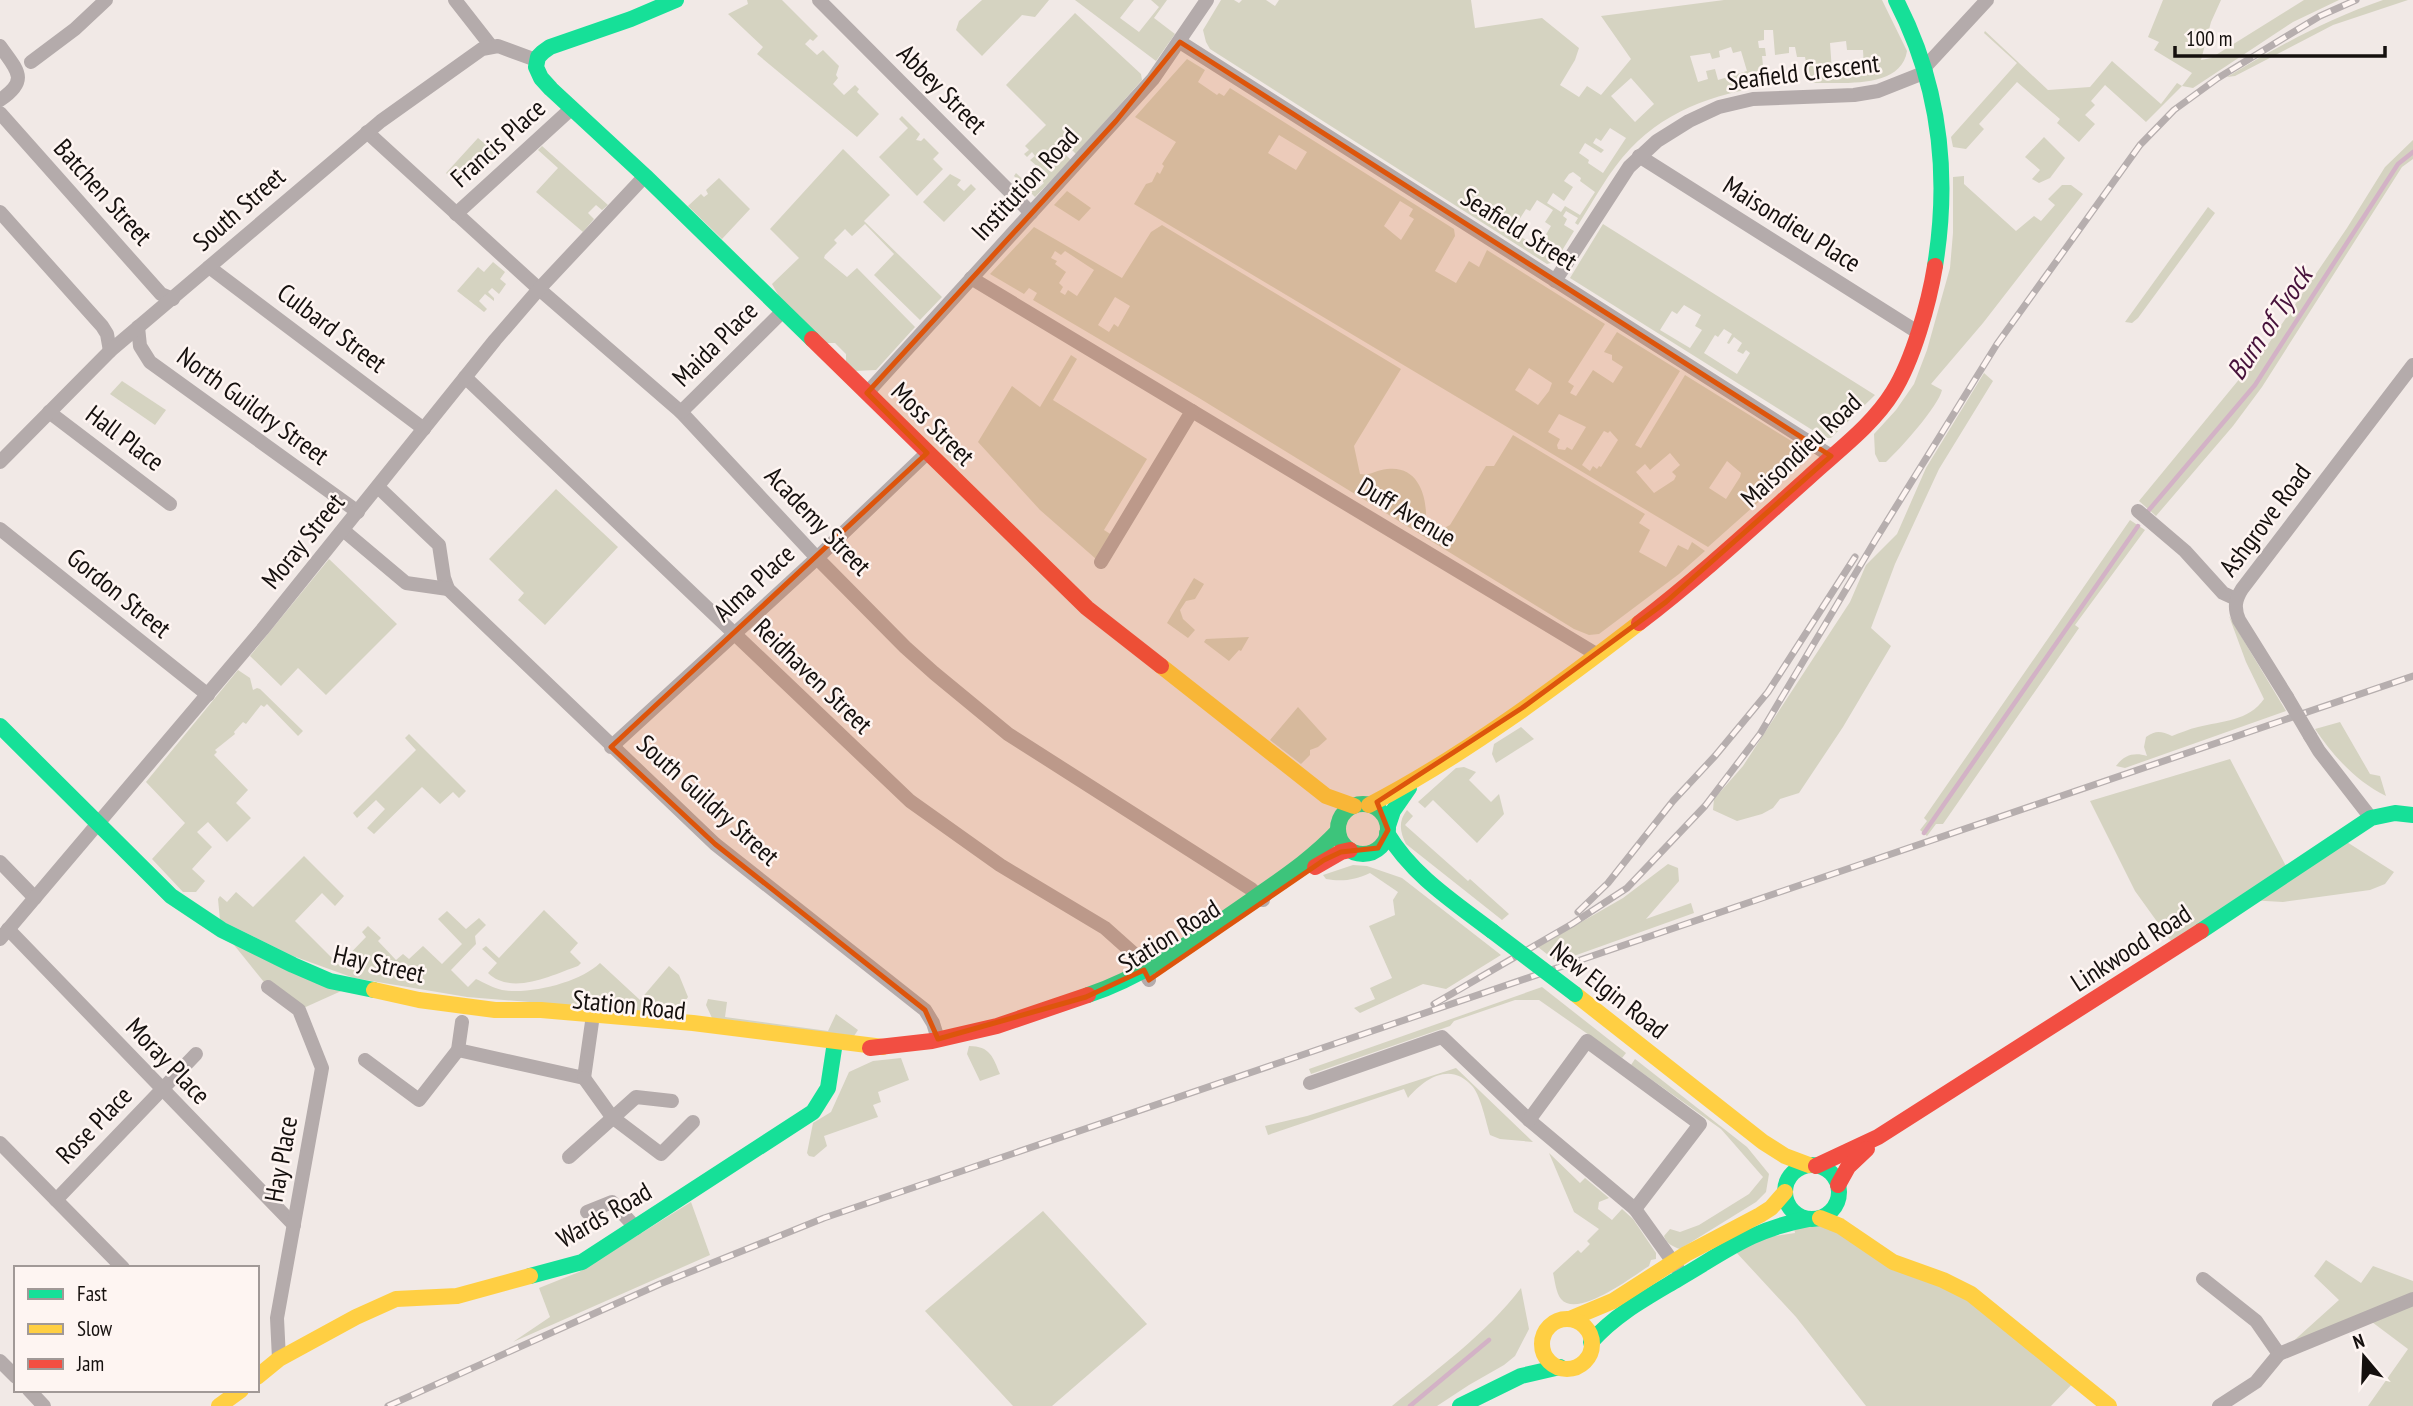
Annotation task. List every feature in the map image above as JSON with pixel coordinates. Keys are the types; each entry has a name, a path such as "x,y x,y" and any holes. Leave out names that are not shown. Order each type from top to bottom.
{"street":[{"path":"31,62 75,29 106,0"},
{"path":"455,0 491,46 536,60 550,47 676,0"},
{"name":"Abbey Street","path":"819,0 1031,213"},
{"name":"Institution Road","path":"867,393 1153,79 1207,0"},
{"name":"Maisondieu Road","path":"1362,805 1412,783 1596,654 1702,573 1831,456 1894,392 1919,333 1936,271 1941,204 1940,152 1925,70 1896,0"},
{"path":"1925,70 1987,0"},
{"name":"Seafield Street","path":"1180,42 1831,456"},
{"path":"0,46 18,71 18,84 5,97"},
{"name":"South Street","path":"0,462 110,351 367,132 474,53 491,46"},
{"name":"Moss Street","path":"536,60 536,70 541,78 1087,607 1326,796 1362,805"},
{"name":"Seafield Crescent","path":"1555,281 1626,171 1639,156 1671,131 1720,107 1772,97 1865,94 1892,87 1925,70"},
{"name":"Francis Place","path":"456,214 572,108"},
{"name":"Batchen Street","path":"0,113 161,294 173,299"},
{"name":"Academy Street","path":"367,132 539,289 681,412 817,558 905,647 1008,734 1262,899"},
{"name":"Maisondieu Place","path":"1639,156 1919,333"},
{"name":"Moray Street","path":"4,934 208,695 539,289 645,176"},
{"path":"0,212 102,326 107,334 110,351"},
{"path":"0,231 19,233"},
{"name":"Culbard Street","path":"209,267 424,429"},
{"name":"Duff Avenue","path":"971,278 1596,654"},
{"name":"Maida Place","path":"681,412 783,311"},
{"name":"North Guildry Street","path":"138,327 140,346 150,362 358,512"},
{"name":"Ashgrove Road","path":"2371,818 2319,751 2239,620 2236,599 2413,365"},
{"name":"Reidhaven Street","path":"465,377 910,801 1000,865 1105,928 1124,943 1146,975"},
{"path":"1101,562 1192,411"},
{"name":"Hall Place","path":"50,412 170,504"},
{"name":"Alma Place","path":"611,747 927,453"},
{"path":"343,530 403,581 448,589 439,545 378,487"},
{"path":"2138,511 2185,551 2223,593 2236,599"},
{"name":"Gordon Street","path":"0,529 208,695"},
{"path":"416,585 441,562"},
{"name":"South Guildry Street","path":"448,589 715,844 925,1010 933,1023 938,1040"},
{"name":"Hay Street","path":"0,726 96,824 172,896 197,915 293,965 348,986 419,1000 495,1010 541,1010 593,1020 693,1023 835,1047"},
{"name":"Maisondieu Road","path":"1387,830 1393,811 1412,783"},
{"name":"Moss Street","path":"1326,796 1339,827"},
{"path":"1362,805 1383,815 1387,830 1383,844 1367,853 1350,850 1344,845 1339,827 1342,816 1362,805"},
{"name":"Linkwood Road","path":"1812,1166 1878,1137 2176,948 2371,818 2395,813 2413,815"},
{"name":"Station Road","path":"1262,899 1318,853 1339,827"},
{"name":"New Elgin Road","path":"1387,830 1394,846 1424,877"},
{"name":"Station Road","path":"835,1047 883,1047 938,1040 998,1026 1146,975 1186,946 1324,860 1350,850"},
{"name":"New Elgin Road","path":"1367,853 1401,863 1424,877 1763,1142 1785,1156 1812,1166"},
{"path":"0,862 35,898"},
{"name":"Moray Place","path":"4,934 294,1225"},
{"name":"Hay Place","path":"268,987 299,1010 322,1068 277,1318 279,1359"},
{"path":"584,1078 593,1020"},
{"path":"365,1060 419,1100 458,1050 462,1022"},
{"path":"1310,1083 1442,1037 1529,1120 1635,1209 1683,1275"},
{"path":"1529,1120 1587,1041 1700,1124 1635,1209"},
{"name":"Wards Road","path":"259,1375 279,1359 356,1317 396,1299 457,1296 582,1262 813,1112 823,1101 832,1081 835,1047"},
{"path":"458,1050 584,1078 612,1116 662,1154 694,1122"},
{"name":"Rose Place","path":"56,1200 196,1054"},
{"path":"569,1157 636,1097 672,1101"},
{"name":"Linkwood Road","path":"1838,1190 1848,1167 1878,1137"},
{"name":"New Elgin Road","path":"1763,1142 1785,1189"},
{"path":"0,1143 121,1266"},
{"path":"1560,1367 1547,1359 1543,1346 1550,1326 1613,1301 1673,1262 1760,1215 1772,1207 1793,1173 1812,1166 1832,1174 1847,1214 1870,1246"},
{"path":"1785,1189 1790,1208 1797,1215 1840,1226 1893,1262 1943,1280 1971,1294 2109,1406"},
{"path":"1591,1342 1616,1316 1748,1235 1772,1226 1814,1219 1833,1209 1838,1190"},
{"path":"587,1212 612,1202 636,1228"},
{"path":"2203,1279 2256,1321 2279,1354"},
{"path":"2219,1406 2256,1382 2279,1354 2413,1299"},
{"path":"1460,1406 1501,1383 1543,1369 1570,1368 1585,1361 1590,1354 1589,1331 1570,1319"},
{"path":"1501,1383 1543,1346"},
{"path":"0,1361 14,1375"},
{"path":"31,1392 44,1406"},
{"path":"219,1406 238,1392"}],"highlighted area":[{"path":"1180,42 1831,456 1666,602 1522,708 1377,802 1388,830 1378,848 1341,852 1324,860 1149,980 1144,970 1086,997 938,1039 925,1010 715,844 611,747 927,453 867,393 1116,121"}],"shaded area":[{"path":"747,0 782,0 818,36 805,44 817,55 823,50 839,66 836,75 838,78 833,84 844,95 855,85 859,89 857,92 879,114 857,137 757,54 763,47 728,14 748,4"},
{"path":"982,0 1049,0 1035,17 1022,15 982,56 956,30 959,21"},
{"path":"1075,0 1134,0 1120,18 1139,32 1159,7 1151,0 1167,0 1154,18 1175,34 1156,61"},
{"path":"1221,0 1234,0 1239,3 1242,0 1266,0 1275,6 1279,0 1471,0 1475,28 1542,18 1579,48 1560,85 1579,97 1587,86 1601,95 1631,59 1601,16 1724,0 1882,0 1907,51 1902,64 1882,78 1852,83 1810,83 1805,57 1797,57 1795,47 1789,47 1789,53 1775,55 1773,30 1764,30 1764,40 1758,41 1759,48 1765,48 1766,56 1762,56 1764,75 1791,73 1792,84 1726,94 1705,101 1665,120 1647,133 1615,167 1578,225 1575,223 1578,218 1566,211 1563,216 1567,219 1564,225 1574,231 1555,262 1547,264 1210,49 1203,30","holes":["1846,41 1847,50 1863,50 1864,69 1832,71 1830,43","1731,47 1733,53 1741,51 1747,71 1718,80 1715,69 1706,71 1708,79 1698,82 1690,56 1710,53 1712,59 1720,57 1719,51","1631,78 1654,104 1635,122 1611,96","1610,128 1626,138 1603,173 1579,153 1585,143 1601,153 1604,150 1593,143 1596,138 1601,141","1573,172 1595,192 1580,215 1565,206 1561,212 1547,203 1553,193 1564,201 1573,187 1564,181","1537,200 1553,210 1545,222 1551,226 1542,248 1512,231 1526,209 1530,211"]},
{"path":"2163,0 2221,0 2211,22 2201,60 2211,58 2304,0 2339,0 2293,22 2193,88 2182,86 2192,73 2154,50 2159,42 2148,37"},
{"path":"2383,0 2408,0 2333,25 2235,76 2227,77 2303,34"},
{"path":"1075,13 1141,74 1142,80 1076,154 1061,139 1054,143 1071,160 1035,197 1014,176 1016,173 1035,191 1044,183 1033,172 1038,167 1030,160 1035,156 1032,152 1027,157 1024,154 1029,150 1025,146 1046,125 1006,85"},
{"path":"1985,31 2048,90 2090,87 2112,61 2161,104 2177,83 2182,86 2146,122 2105,85 2091,101 2095,105 2085,115 2095,124 2079,142 2057,123 2060,119 2017,82 1979,124 1984,129 1966,149 1953,147 1951,137 2017,63 1984,33"},
{"path":"1187,59 1205,70 1198,82 1217,95 1219,93 1224,96 1230,88 1454,229 1455,236 1435,271 1456,283 1469,261 1479,267 1487,250 1605,324 1568,382 1574,386 1570,393 1576,396 1593,370 1613,383 1623,367 1612,360 1612,355 1604,352 1617,332 1680,371 1635,445 1641,448 1685,375 1809,452 1809,457 1708,547 1134,204 1146,184 1152,182 1157,172 1160,174 1164,166 1162,164 1176,142 1135,117","holes":["1279,135 1307,152 1296,170 1268,153","1400,201 1413,209 1409,216 1414,219 1401,240 1384,226","1529,368 1552,383 1538,405 1515,390","1559,414 1586,427 1572,450 1567,447 1565,450 1558,449 1560,439 1548,432","1604,431 1610,431 1618,440 1601,467 1597,469 1593,466 1590,471 1582,465","1670,453 1680,465 1672,472 1676,476 1674,480 1654,493 1636,472 1645,464 1650,470","1727,461 1741,473 1726,499 1709,488"]},
{"path":"902,116 920,134 916,140 921,141 924,138 939,153 933,159 943,169 917,196 879,157 908,128 899,119"},
{"path":"2044,137 2065,158 2050,178 2039,183 2032,179 2040,170 2025,157"},
{"path":"478,138 497,154 491,159 485,154 476,161 481,167 476,172 471,166 454,181 446,173"},
{"path":"2413,140 2413,159 2402,167 2262,387 2233,426 2156,516 2139,501 2269,343 2385,167"},
{"path":"542,146 608,205 602,210 596,205 588,213 594,219 583,232 536,192 558,168 538,150"},
{"path":"843,149 890,195 864,221 942,297 920,320 874,275 894,254 865,224 852,236 845,229 834,240 837,243 824,258 847,277 857,268 915,327 876,370 855,371 846,362 846,354 835,343 826,343 780,298 772,284 799,258 770,229"},
{"path":"950,174 961,180 957,185 964,191 971,184 976,189 944,222 923,202"},
{"path":"1964,176 1964,184 2016,231 2034,216 2041,221 2055,205 2048,199 2062,185 2071,185 2083,194 1983,323 1931,384 1942,390 1926,417 1886,462 1879,462 1875,454 1874,434 1896,410 1914,384 1927,350 1950,268 1953,177"},
{"path":"719,178 750,209 722,239 688,206 701,194 704,197 708,194 706,190"},
{"path":"1067,191 1091,208 1079,221 1054,205"},
{"path":"2208,207 2215,213 2138,318 2132,323 2125,322"},
{"path":"1603,224 1875,395 1831,438 1825,438 1570,278","holes":["1684,305 1701,315 1695,326 1702,330 1690,348 1660,330 1672,311 1677,314","1724,329 1732,334 1727,343 1734,337 1742,343 1737,351 1743,354 1746,350 1750,353 1737,374 1704,353 1715,335 1718,337"]},
{"path":"1162,225 1401,369 1354,446 1360,474 1397,469 1413,476 1425,500 1426,519 1435,526 1444,528 1450,525 1486,466 1494,466 1513,435 1645,514 1639,523 1650,530 1639,552 1666,567 1678,545 1688,550 1692,542 1705,551 1599,634 1589,635 1574,629 1199,398 1033,300 1037,293 1029,288 1024,294 990,274 1034,227 1122,278 1151,232","holes":["1055,251 1061,255 1065,251 1094,270 1077,296 1068,290 1065,295 1060,292 1063,287 1059,283 1066,272 1051,258","1115,297 1130,306 1118,327 1114,324 1109,332 1098,325"]},
{"path":"493,262 505,272 500,279 506,284 499,294 492,288 488,292 494,301 485,294 479,301 487,309 484,312 457,291 478,267 484,272"},
{"path":"1071,355 1077,359 1053,400 1147,459 1104,530 1112,535 1096,559 1040,510 978,442 1012,386 1040,407"},
{"path":"1984,373 1993,381 1939,469 1895,564 1871,628 1891,646 1843,727 1799,793 1780,799 1773,808 1762,814 1737,821 1713,810 1714,799 1743,766 1850,602 1866,565 1897,534 1926,468"},
{"path":"122,381 166,410 155,425 110,394"},
{"path":"556,489 618,547 545,625 518,600 524,593 489,559"},
{"path":"2130,520 2145,530 2075,625 2079,628 1943,824 1936,824 1927,836 1920,830 1927,821 1924,818"},
{"path":"329,559 397,624 326,695 298,668 281,686 250,656"},
{"path":"1194,578 1204,584 1195,599 1186,601 1180,610 1183,619 1195,630 1188,638 1167,623"},
{"path":"2229,616 2286,711 2125,768 2116,766 2130,755 2147,756 2144,747 2146,737 2153,733 2162,732 2172,736 2234,719 2251,712 2264,699 2246,662"},
{"path":"1249,637 1241,651 1229,661 1204,642 1206,639"},
{"path":"238,670 250,678 253,690 260,689 303,731 298,736 267,704 264,707 261,705 246,724 243,722 235,734 215,750 217,752 214,755 248,790 236,803 251,818 227,842 208,822 197,832 212,847 192,869 205,881 196,892 183,892 152,859 185,823 146,782"},
{"path":"1298,707 1327,739 1310,750 1310,755 1301,764 1270,740"},
{"path":"2340,722 2370,774 2380,776 2386,796 2346,767 2315,729"},
{"path":"1521,727 1534,739 1496,763 1492,754 1494,744"},
{"path":"409,734 466,791 459,798 453,792 440,804 422,787 374,834 367,828 385,809 376,800 357,818 353,813 416,750 405,738"},
{"path":"2230,759 2289,872 2339,837 2394,872 2385,884 2370,890 2283,902 2248,900 2176,948 2135,891 2090,801"},
{"path":"1464,767 1476,772 1469,780 1491,802 1499,794 1504,814 1477,843 1433,800 1425,808 1418,802 1456,768"},
{"path":"1407,810 1413,816 1405,825 1509,914 1502,920 1406,844 1401,827"},
{"path":"304,856 344,896 335,906 322,893 295,921 339,965 366,937 362,932 368,926 381,938 378,941 396,960 403,954 409,959 423,946 442,964 462,944 438,919 447,911 466,929 479,918 486,925 475,936 476,944 451,970 468,987 476,979 502,990 540,989 581,976 600,963 640,1000 669,966 679,975 688,997 676,1014 467,997 354,978 293,956 220,920 220,896 227,902 236,892 253,907"},
{"path":"1668,864 1678,868 1679,881 1646,919 1691,903 1694,913 1557,962 1538,947 1623,898"},
{"path":"1353,865 1367,866 1402,878 1501,955 1446,989 1423,984 1360,1013 1354,1008 1375,999 1370,988 1392,978 1369,926 1395,915 1393,900 1398,892 1370,873 1343,880 1326,879 1323,875"},
{"path":"544,910 578,943 570,952 581,963 532,982 509,983 488,973 497,963 482,949 486,946 499,958"},
{"path":"222,930 348,988 299,1010 268,987"},
{"path":"1542,987 1626,1053 1622,1058 1539,1000 1515,1000 1454,1021 1450,1026 1311,1074 1309,1069"},
{"path":"708,999 727,1002 725,1017 828,1031 836,1014 858,1030 854,1036 712,1018 706,1005"},
{"path":"969,1046 986,1050 1000,1074 980,1081 967,1054"},
{"path":"901,1058 909,1080 878,1092 881,1102 873,1105 878,1117 824,1136 827,1146 814,1157 809,1156 807,1153 813,1123 831,1112 849,1072 873,1061"},
{"path":"1635,1059 1747,1147 1769,1174 1766,1192 1756,1202 1680,1249 1670,1244 1664,1236 1670,1229 1680,1232 1699,1225 1749,1194 1763,1177 1721,1129 1631,1065"},
{"path":"1456,1068 1533,1142 1500,1139 1490,1135 1476,1091 1465,1079 1447,1074 1430,1079 1408,1098 1404,1089 1268,1135 1265,1126 1307,1116"},
{"path":"1549,1153 1580,1183 1585,1178 1609,1198 1599,1202 1598,1209 1612,1220 1622,1209 1633,1219 1656,1253 1656,1259 1651,1260 1649,1266 1605,1294 1580,1304 1569,1304 1561,1299 1553,1273 1578,1250 1581,1253 1590,1244 1587,1241 1599,1229 1574,1212"},
{"path":"691,1202 710,1255 513,1342 550,1317 539,1288 579,1272"},
{"path":"1790,1208 1794,1213 1971,1294 2076,1380 2051,1406 1866,1406 1796,1317 1735,1251 1767,1237 1795,1233"},
{"path":"1043,1211 1147,1324 1052,1406 1013,1406 925,1311"},
{"path":"2326,1260 2361,1283 2373,1266 2413,1281 2413,1406 2368,1406 2408,1349 2368,1319 2279,1354 2339,1300 2314,1276"},
{"path":"1521,1288 1529,1329 1515,1356 1437,1406 1392,1406 1477,1336"}],"waterway":[{"name":"Burn of Tyock","path":"2149,510 2255,385 2398,164 2413,152"},
{"name":"Burn of Tyock","path":"1924,833 2138,526"},
{"name":"Burn of Tyock","path":"1410,1406 1489,1340"}],"railway":[{"path":"1434,1004 1572,924 1627,888 1705,806 1760,734 1876,539 1997,344 2140,145 2174,110 2218,78 2320,16 2356,0"},
{"path":"1578,912 1608,883 1673,801 1768,692 1855,557"},
{"path":"388,1406 660,1284 824,1218 2413,676"}],"traffic: fast":[{"path":"676,0 550,47 538,57 536,67 551,89 645,176 812,339"},
{"path":"1896,0 1911,31 1922,64 1937,130 1941,197 1935,266"},
{"path":"0,726 171,896 222,930 293,965 330,981 374,990"},
{"path":"1388,826 1393,811 1409,788"},
{"path":"1363,804 1380,812 1388,829 1380,846 1363,854 1346,846 1338,829 1346,812 1363,804"},
{"path":"2201,931 2371,818 2395,813 2413,815"},
{"path":"1088,995 1131,977 1192,941 1296,868 1338,831"},
{"path":"1387,833 1421,875 1492,931"},
{"path":"1492,931 1575,994"},
{"path":"530,1276 582,1262 813,1112 828,1088 835,1042"},
{"path":"1812,1165 1831,1173 1839,1192 1831,1211 1812,1219 1793,1211 1785,1192 1793,1173 1812,1165"},
{"path":"1591,1342 1632,1307 1725,1251 1755,1235 1808,1219"},
{"path":"1460,1406 1521,1376 1560,1367"}],"traffic: slow":[{"path":"1369,805 1473,743 1542,696 1639,623"},
{"path":"1161,666 1326,796 1354,806"},
{"path":"374,990 419,1000 495,1010 541,1010 693,1023 883,1047"},
{"path":"1575,994 1763,1142 1785,1156 1809,1165"},
{"path":"1570,1319 1613,1301 1686,1254 1760,1215 1771,1208 1785,1192"},
{"path":"1820,1218 1840,1226 1893,1262 1943,1280 1971,1294 2109,1406"},
{"path":"259,1375 279,1359 356,1317 396,1299 457,1296 530,1276"},
{"path":"1567,1319 1584,1327 1592,1344 1584,1361 1567,1369 1550,1361 1542,1344 1550,1327 1567,1319"},
{"path":"219,1406 238,1392"}],"traffic: jam":[{"path":"1639,623 1725,552 1854,438 1885,404 1900,379 1913,348 1929,297 1935,266"},
{"path":"812,339 1087,608 1161,666"},
{"path":"1315,867 1341,852 1350,850"},
{"path":"1816,1166 1878,1137 2201,931"},
{"path":"870,1048 932,1041 997,1026 1088,995"},
{"path":"1838,1185 1848,1167 1867,1149"}]}
